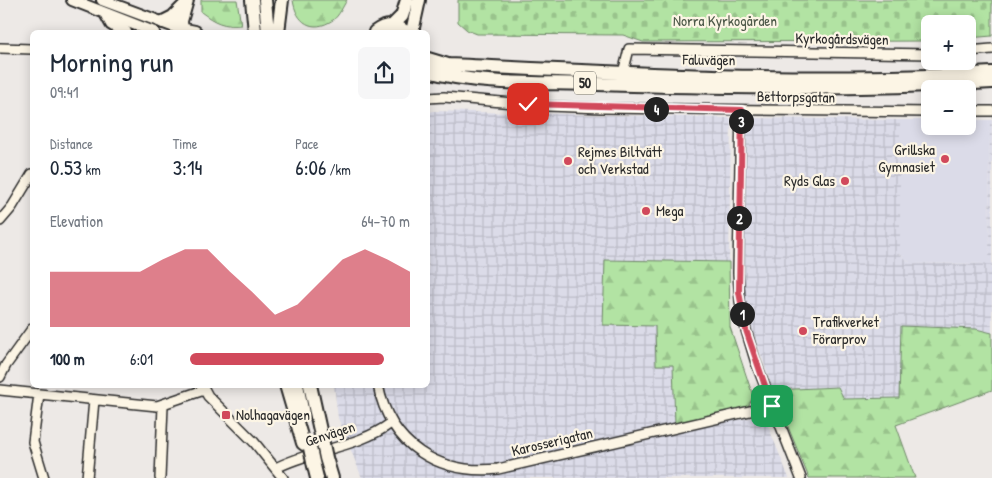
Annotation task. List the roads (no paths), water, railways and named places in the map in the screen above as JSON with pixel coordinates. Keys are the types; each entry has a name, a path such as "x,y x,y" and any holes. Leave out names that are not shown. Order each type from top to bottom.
{"highway":[{"path":"252,0 254,27"},
{"path":"265,0 268,30"},
{"path":"278,30 282,0"},
{"path":"384,28 402,16 407,0"},
{"path":"412,30 420,0"},
{"path":"420,0 422,30"},
{"path":"163,22 173,17 186,2"},
{"path":"181,30 186,2"},
{"path":"107,15 112,24 122,30"},
{"name":"50","path":"430,51 436,57 497,68"},
{"name":"Faluvägen","path":"430,60 448,65 874,87 992,82"},
{"name":"Faluvägen","path":"430,71 461,78 494,80 749,82 992,73"},
{"path":"287,388 303,443 310,448"},
{"path":"298,388 317,478"},
{"path":"311,388 332,478"}],"main road":[{"path":"72,0 148,30"},
{"path":"102,0 181,30"}],"street":[{"path":"0,48 30,49"},
{"name":"Kyrkogårdsvägen","path":"623,73 629,49 921,54"},
{"path":"976,50 992,49"},
{"name":"Bettorpsgatan","path":"430,98 444,97 557,106 921,112"},
{"name":"Bettorpsgatan","path":"430,104 451,99"},
{"path":"742,110 739,292 746,330 772,406 801,478"},
{"path":"976,111 992,111"},
{"path":"2,214 30,177"},
{"path":"0,377 6,365 30,332"},
{"path":"0,390 163,406 201,388"},
{"path":"204,388 208,396 254,442 283,478"},
{"name":"Karosserigatan","path":"379,388 391,423 408,442 436,462 456,468 499,474 772,406"},
{"path":"38,394 33,442 44,478"},
{"path":"87,478 94,400"},
{"path":"160,478 163,406"},
{"name":"Genvägen","path":"276,468 291,460 372,435 391,423"}],"place":[{"name":"Grillska Gymnasiet","path":"945,159"},
{"name":"Rejmes Biltvätt och Verkstad","path":"568,161"},
{"name":"Ryds Glas","path":"845,181"},
{"name":"Mega","path":"646,211"},
{"name":"Trafikverket Förarprov","path":"803,331"},
{"name":"Nolhagavägen","path":"226,415"}],"park label":[{"name":"Norra Kyrkogården","path":"725,21"}]}
